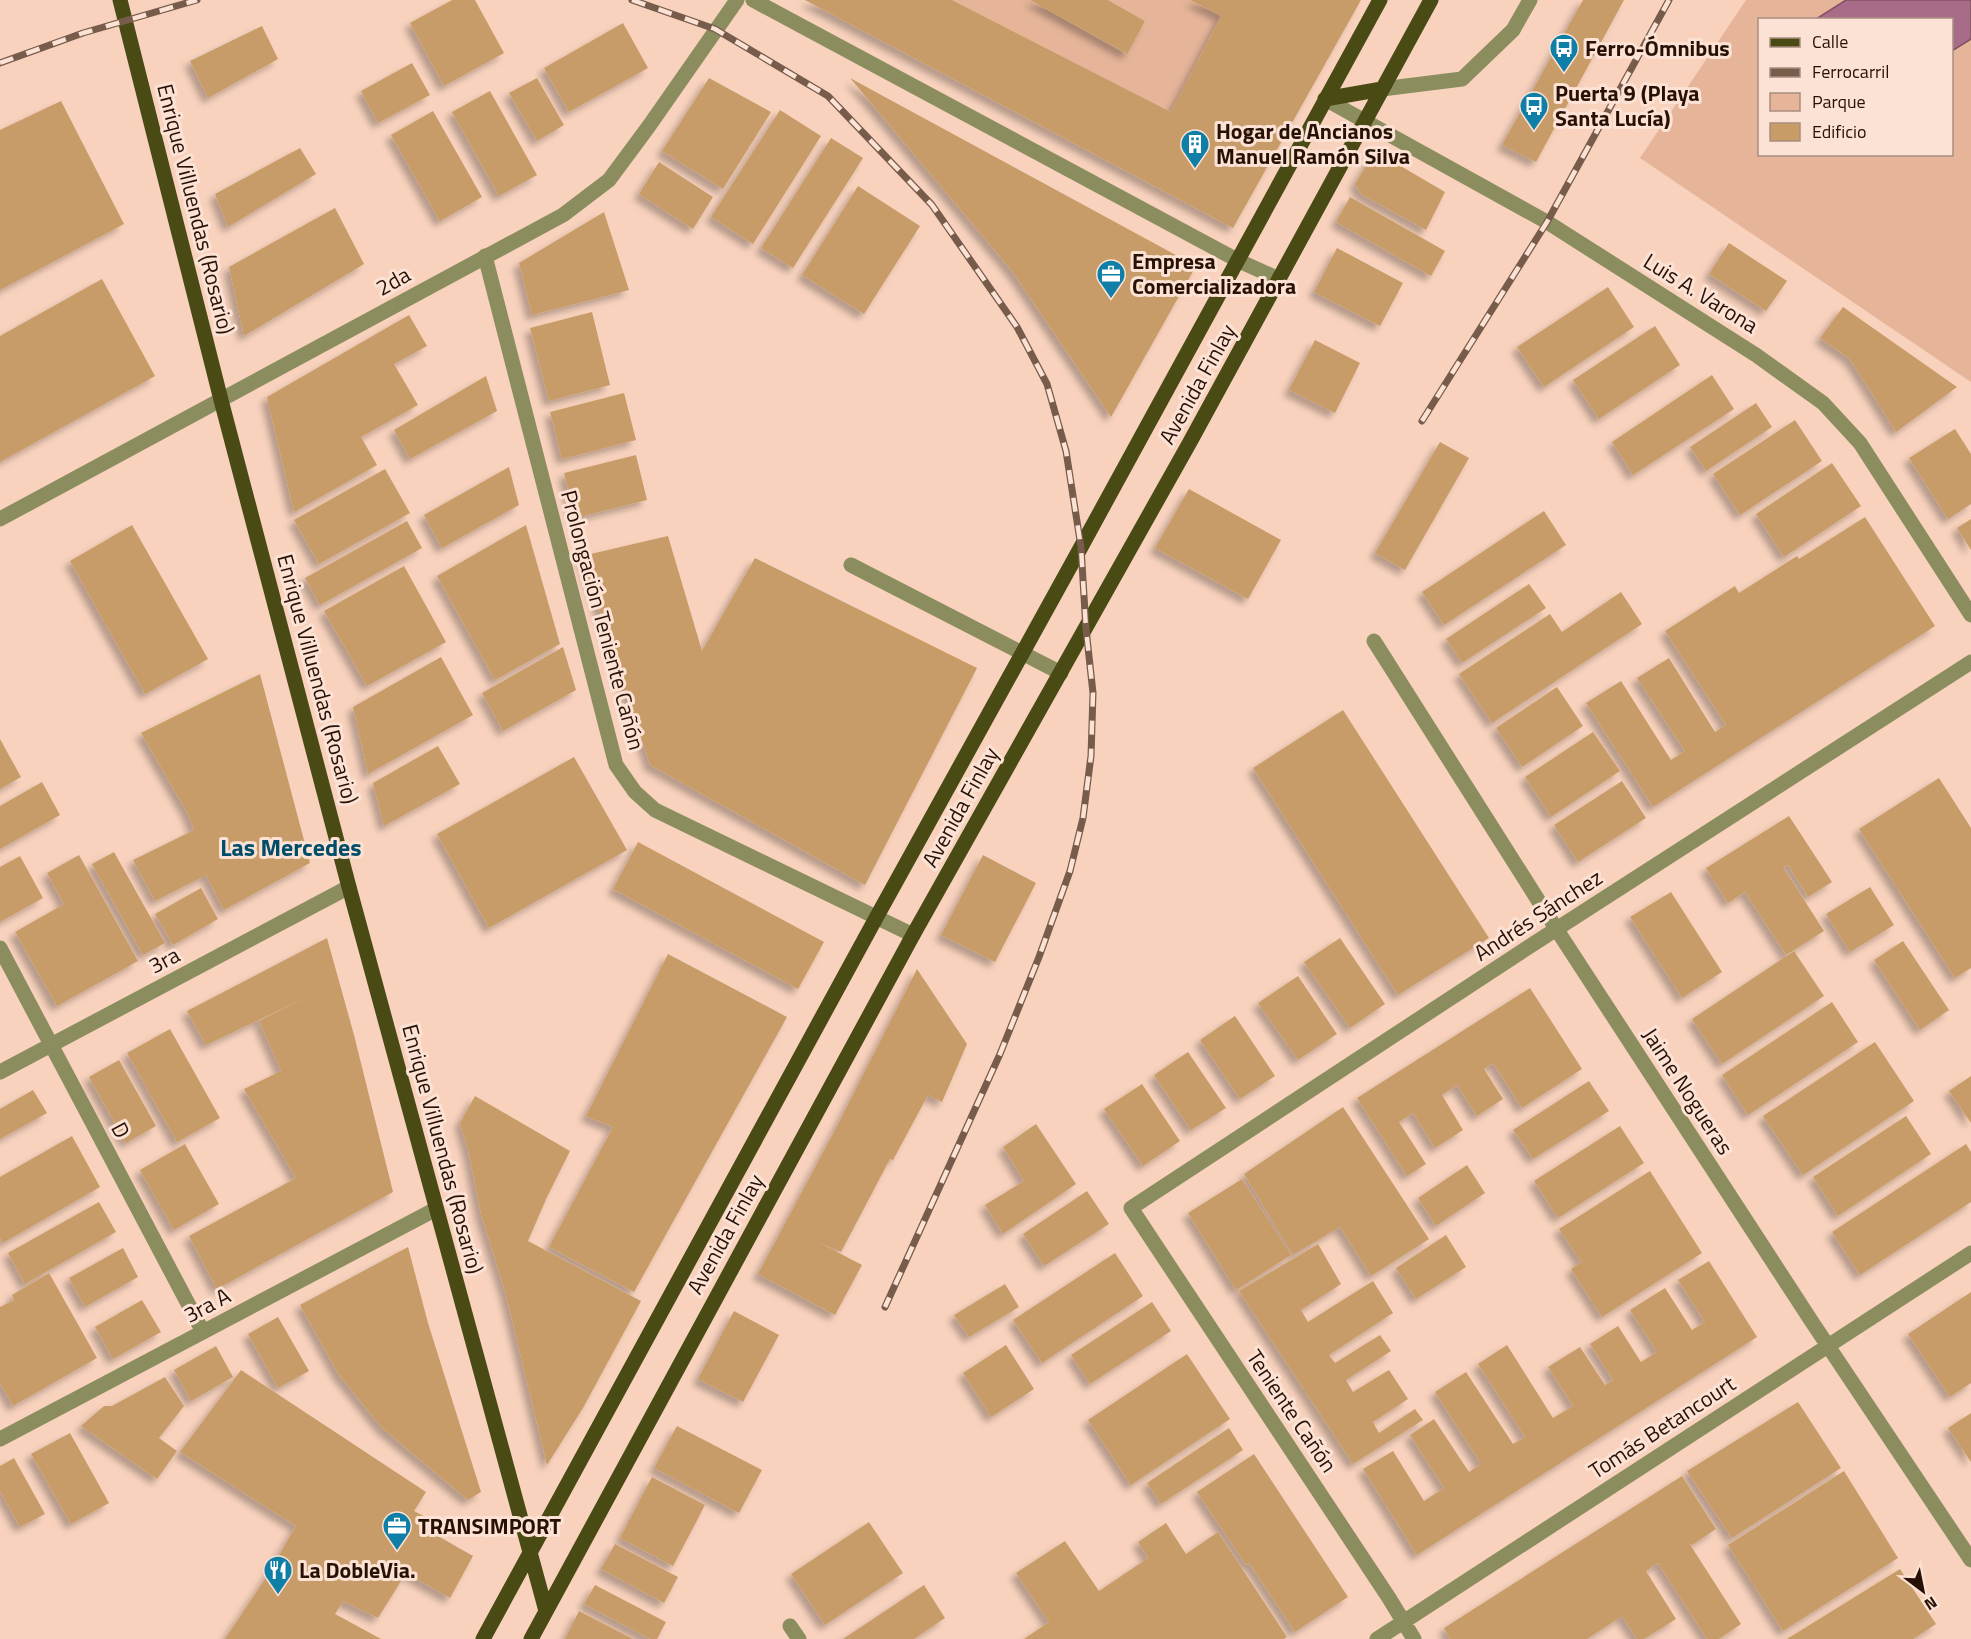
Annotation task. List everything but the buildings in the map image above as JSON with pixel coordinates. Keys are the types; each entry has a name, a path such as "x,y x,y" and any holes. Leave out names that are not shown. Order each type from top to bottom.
{"main road":[{"name":"Enrique Villuendas (Rosario)","path":"120,0 221,400 349,887 546,1611"},
{"name":"Avenida Finlay","path":"483,1639 1380,0"},
{"name":"Avenida Finlay","path":"531,1639 914,935 1061,674 1431,0"},
{"path":"1325,99 1382,89"}],"street":[{"name":"2da","path":"0,519 563,215 609,180 736,0"},
{"path":"753,0 1239,261 1279,279"},
{"path":"1382,89 1462,79 1513,30 1530,0"},
{"name":"Luis A. Varona","path":"1325,99 1547,222 1756,355 1823,404 1860,443 1971,615"},
{"name":"Prolongación Teniente Cañón","path":"485,256 616,765 635,792 655,810 914,935"},
{"path":"851,565 1061,674"},
{"name":"Jaime Nogueras","path":"1374,641 1557,930 1828,1346 1971,1560"},
{"name":"Andrés Sánchez","path":"1131,1208 1971,662"},
{"name":"3ra","path":"0,1071 349,887"},
{"name":"D","path":"0,948 203,1332"},
{"name":"Teniente Cañón","path":"1131,1208 1414,1639"},
{"name":"3ra A","path":"0,1439 436,1209"},
{"name":"Tomás Betancourt","path":"1377,1639 1971,1253"},
{"path":"790,1626 799,1639"}],"green space":[{"path":"952,0 1030,0 1126,54 1145,21 1108,0 1190,0 1221,16 1171,112"},
{"path":"1746,0 1971,0 1971,382 1640,158"}],"shaded area":[{"path":"1846,0 1971,0 1971,39 1953,50 1953,18 1818,18"}],"railway":[{"path":"0,63 83,33 197,0"},
{"path":"632,0 715,29 828,96 932,205 1017,327 1047,384 1066,451 1081,547 1093,693 1091,756 1083,818 1070,871 1000,1054 885,1307"},
{"path":"1422,421 1547,222 1669,0"}],"place":[{"name":"Ferro-Ómnibus","path":"1564,74"},
{"name":"Puerta 9 (Playa Santa Lucía)","path":"1534,132"},
{"name":"Hogar de Ancianos Manuel Ramón Silva","path":"1195,170"},
{"name":"Empresa Comercializadora","path":"1111,300"},
{"name":"TRANSIMPORT","path":"397,1552"},
{"name":"La DobleVia.","path":"278,1596"}],"district":[{"name":"Las Mercedes","path":"291,847"}]}
